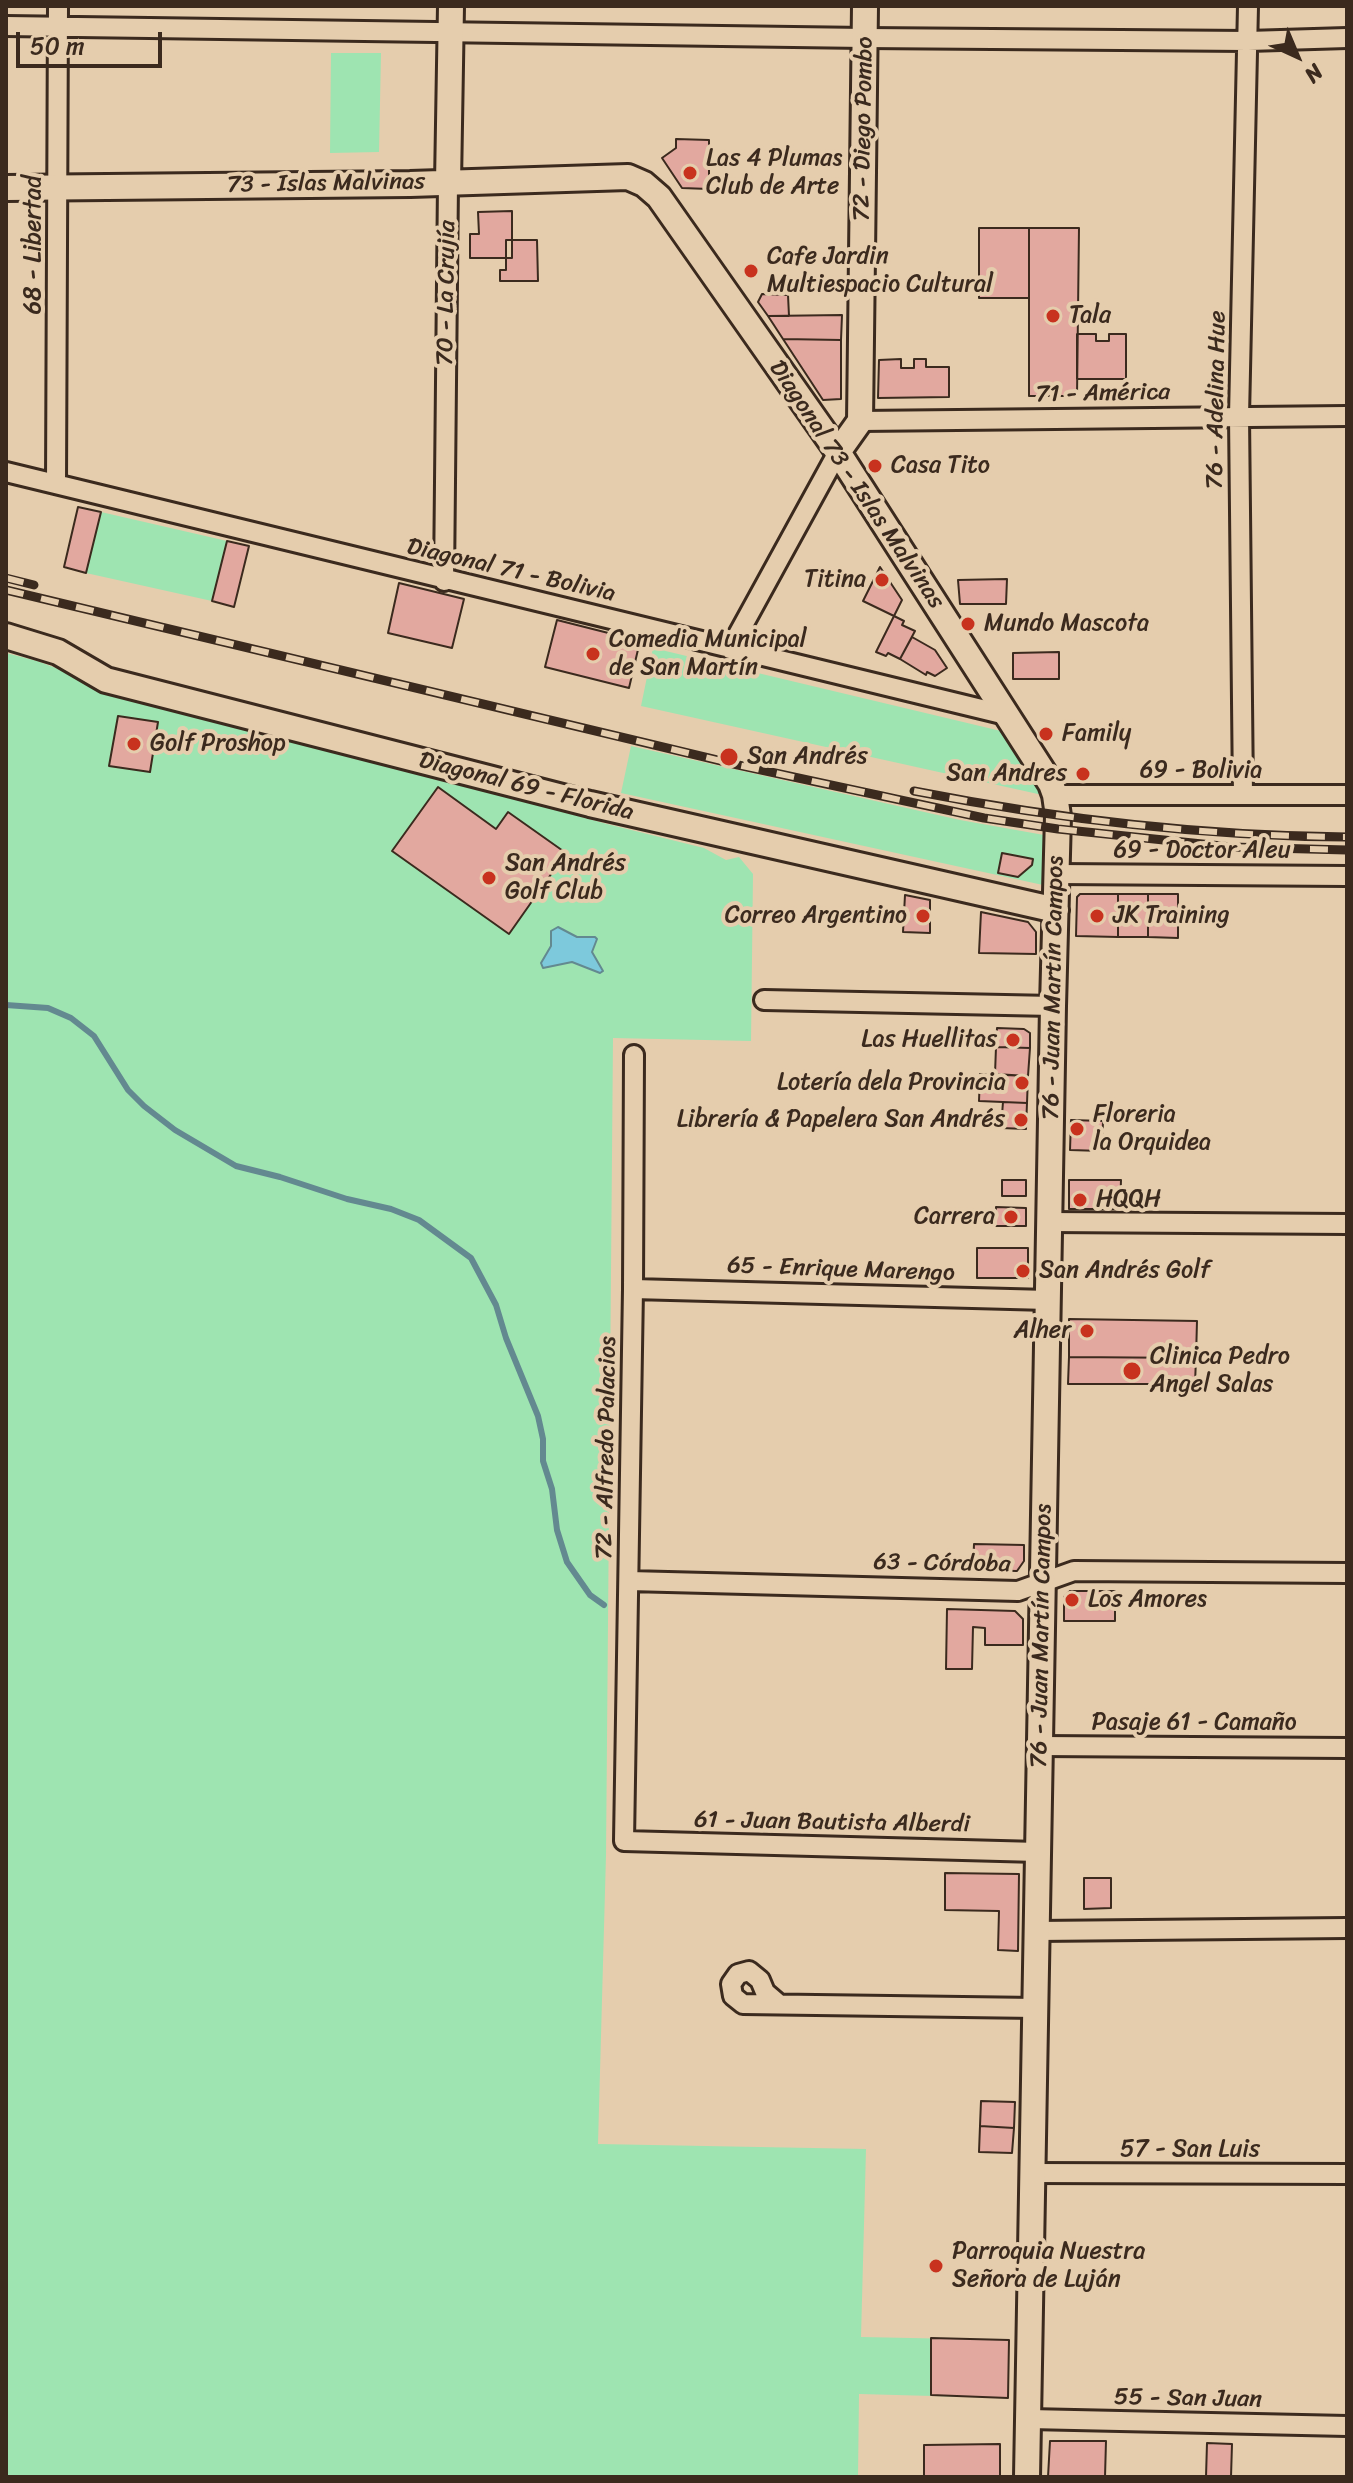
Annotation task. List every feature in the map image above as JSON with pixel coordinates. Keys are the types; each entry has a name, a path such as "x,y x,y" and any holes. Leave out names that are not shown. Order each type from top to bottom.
{"main road":[{"name":"70 - La Crujía","path":"448,183 451,6"},
{"name":"72 - Diego Pombo","path":"860,421 865,6"},
{"name":"73 - Islas Malvinas","path":"6,188 448,183 628,177 644,184"},
{"name":"Diagonal 73 - Islas Malvinas","path":"644,184 659,197 838,452 1051,784 1055,795"},
{"path":"838,452 860,421"},
{"name":"Diagonal 69 - Florida","path":"6,636 58,652 106,680 590,804 1056,910"},
{"name":"76 - Juan Martín Campos","path":"1027,2477 1058,816 1055,795"}],"street":[{"name":"68 - Libertad","path":"56,484 58,6"},
{"name":"76 - Adelina Hue","path":"1243,795 1239,416 1248,6"},
{"path":"6,26 865,38 1248,41 1347,38"},
{"name":"70 - La Crujía","path":"444,581 448,183"},
{"name":"71 - América","path":"860,421 1347,416"},
{"path":"730,649 838,452"},
{"name":"Diagonal 71 - Bolivia","path":"6,472 444,581 1006,715"},
{"name":"69 - Bolivia","path":"1055,795 1347,795"},
{"name":"69 - Doctor Aleu","path":"1057,874 1347,876"},
{"path":"764,1000 1053,1006"},
{"name":"72 - Alfredo Palacios","path":"624,1841 634,1055"},
{"path":"1049,1222 1347,1224"},
{"name":"65 - Enrique Marengo","path":"633,1289 1048,1300"},
{"name":"63 - Córdoba","path":"629,1581 1018,1591 1074,1571 1347,1573"},
{"name":"Pasaje 61 - Camaño","path":"1040,1746 1347,1748"},
{"name":"61 - Juan Bautista Alberdi","path":"624,1841 1038,1852"},
{"path":"1037,1931 1347,1928"},
{"path":"779,2004 1036,2008"},
{"name":"57 - San Luis","path":"1033,2173 1347,2174"},
{"name":"55 - San Juan","path":"1029,2419 1347,2426"}],"green space":[{"path":"331,53 381,53 379,152 330,153"},
{"path":"101,512 227,541 212,601 86,573"},
{"path":"653,648 1005,732 1047,796 641,706"},
{"path":"6,653 104,686 704,848 726,860 739,857 753,874 751,1041 613,1038 606,1855 598,2144 866,2149 861,2337 1009,2340 1008,2398 859,2394 858,2477 6,2477"},
{"path":"631,746 960,820 1044,835 1043,885 621,793"}],"water":[{"path":"558,927 577,937 595,937 592,952 603,971 600,973 572,962 543,968 541,963 551,946 551,931"}],"building":[{"name":"Las 4 Plumas Club de Arte","path":"676,139 709,140 709,189 682,188 662,158 676,148"},
{"path":"512,211 512,258 470,258 470,234 479,234 478,212"},
{"path":"979,228 1029,228 1029,298 979,298"},
{"name":"Tala","path":"1029,228 1079,228 1077,396 1029,396"},
{"path":"506,240 537,240 538,281 500,281 500,270 506,270"},
{"path":"762,294 788,295 789,316 768,316 758,302"},
{"path":"842,315 841,340 783,339 768,316"},
{"path":"1077,334 1096,334 1096,341 1109,341 1109,334 1126,334 1126,379 1077,379"},
{"path":"783,339 841,340 841,399 823,400"},
{"path":"901,359 901,368 914,368 914,359 926,359 926,367 949,367 949,397 878,398 879,360"},
{"path":"78,507 101,512 86,573 64,567"},
{"path":"227,541 249,546 234,607 212,601"},
{"path":"880,567 902,600 894,616 863,601"},
{"path":"1007,579 1006,604 960,604 958,580"},
{"path":"399,583 464,599 452,648 388,633"},
{"path":"894,616 904,621 902,625 915,631 900,659 876,652"},
{"name":"Comedia Municipal de San Martín","path":"557,620 640,641 629,688 545,667"},
{"path":"912,637 935,650 947,668 935,676 927,672 926,675 900,659"},
{"path":"1059,652 1059,679 1013,679 1013,653"},
{"name":"Golf Proshop","path":"118,716 158,722 150,772 109,766"},
{"name":"San Andrés Golf Club","path":"438,787 496,829 508,812 566,853 509,934 392,851"},
{"path":"1002,853 1033,859 1032,865 1018,877 998,873"},
{"name":"JK Training","path":"1080,894 1118,894 1118,937 1076,936 1077,897"},
{"path":"1118,894 1148,894 1148,937 1118,937"},
{"path":"1148,894 1178,894 1178,938 1148,937"},
{"path":"905,895 930,900 930,933 903,932"},
{"path":"981,912 1028,922 1036,932 1036,954 979,953"},
{"name":"Las Huellitas","path":"997,1028 1024,1029 1030,1033 1030,1048 996,1047"},
{"path":"996,1047 1030,1048 1028,1076 995,1074"},
{"path":"980,1074 1028,1076 1027,1103 979,1101"},
{"path":"1003,1102 1027,1103 1026,1129 1001,1128"},
{"path":"1071,1120 1103,1121 1102,1151 1070,1150"},
{"path":"1002,1180 1026,1180 1026,1196 1002,1196"},
{"path":"1069,1180 1121,1180 1120,1209 1069,1209"},
{"name":"Carrera","path":"996,1207 1026,1208 1026,1226 995,1226"},
{"path":"977,1248 1028,1248 1028,1278 977,1278"},
{"path":"1069,1319 1197,1321 1196,1358 1069,1357"},
{"name":"Clinica Pedro Angel Salas","path":"1069,1357 1196,1358 1195,1384 1068,1384"},
{"path":"974,1544 1024,1545 1024,1561 1017,1571 973,1570"},
{"path":"1070,1591 1115,1591 1115,1621 1064,1621 1064,1597"},
{"path":"947,1609 1015,1611 1023,1619 1023,1645 985,1645 985,1628 973,1627 972,1669 946,1669"},
{"path":"945,1873 1019,1874 1018,1951 998,1950 999,1911 945,1910"},
{"path":"1084,1878 1111,1878 1111,1908 1084,1909"},
{"path":"981,2101 1015,2102 1014,2128 980,2126"},
{"path":"980,2126 1014,2128 1012,2153 979,2152"},
{"path":"931,2338 1009,2340 1008,2398 931,2395"},
{"path":"1050,2441 1106,2441 1105,2477 1048,2477"},
{"path":"1207,2443 1232,2444 1231,2477 1206,2477"},
{"path":"1000,2444 1000,2477 924,2477 924,2445"}],"waterway":[{"path":"6,1005 48,1008 71,1018 94,1036 128,1090 144,1106 175,1130 236,1166 391,1209 419,1220 471,1258 496,1305 538,1416 543,1439 543,1461 567,1562 590,1595 604,1605"}],"railway":[{"path":"6,578 34,585"},
{"path":"6,590 738,765 984,818 1231,847 1347,850"},
{"path":"914,791 1021,810 1129,824 1238,833 1347,837"}],"place":[{"name":"Las 4 Plumas Club de Arte","path":"690,173"},
{"name":"Cafe Jardin Multiespacio Cultural","path":"751,271"},
{"name":"Tala","path":"1053,316"},
{"name":"Casa Tito","path":"875,466"},
{"name":"Titina","path":"882,580"},
{"name":"Mundo Mascota","path":"968,624"},
{"name":"Comedia Municipal de San Martín","path":"593,654"},
{"name":"Family","path":"1046,734"},
{"name":"Golf Proshop","path":"134,744"},
{"name":"San Andrés","path":"729,757"},
{"name":"San Andres","path":"1083,774"},
{"name":"San Andrés Golf Club","path":"489,878"},
{"name":"Correo Argentino","path":"923,916"},
{"name":"JK Training","path":"1097,916"},
{"name":"Las Huellitas","path":"1013,1040"},
{"name":"Lotería dela Provincia","path":"1022,1083"},
{"name":"Librería & Papelera San Andrés","path":"1021,1120"},
{"name":"Floreria la Orquidea","path":"1077,1129"},
{"name":"HQQH","path":"1080,1200"},
{"name":"Carrera","path":"1011,1217"},
{"name":"San Andrés Golf","path":"1023,1271"},
{"name":"Alher","path":"1087,1331"},
{"name":"Clinica Pedro Angel Salas","path":"1132,1371"},
{"name":"Los Amores","path":"1072,1600"},
{"name":"Parroquia Nuestra Señora de Luján","path":"936,2266"}]}
